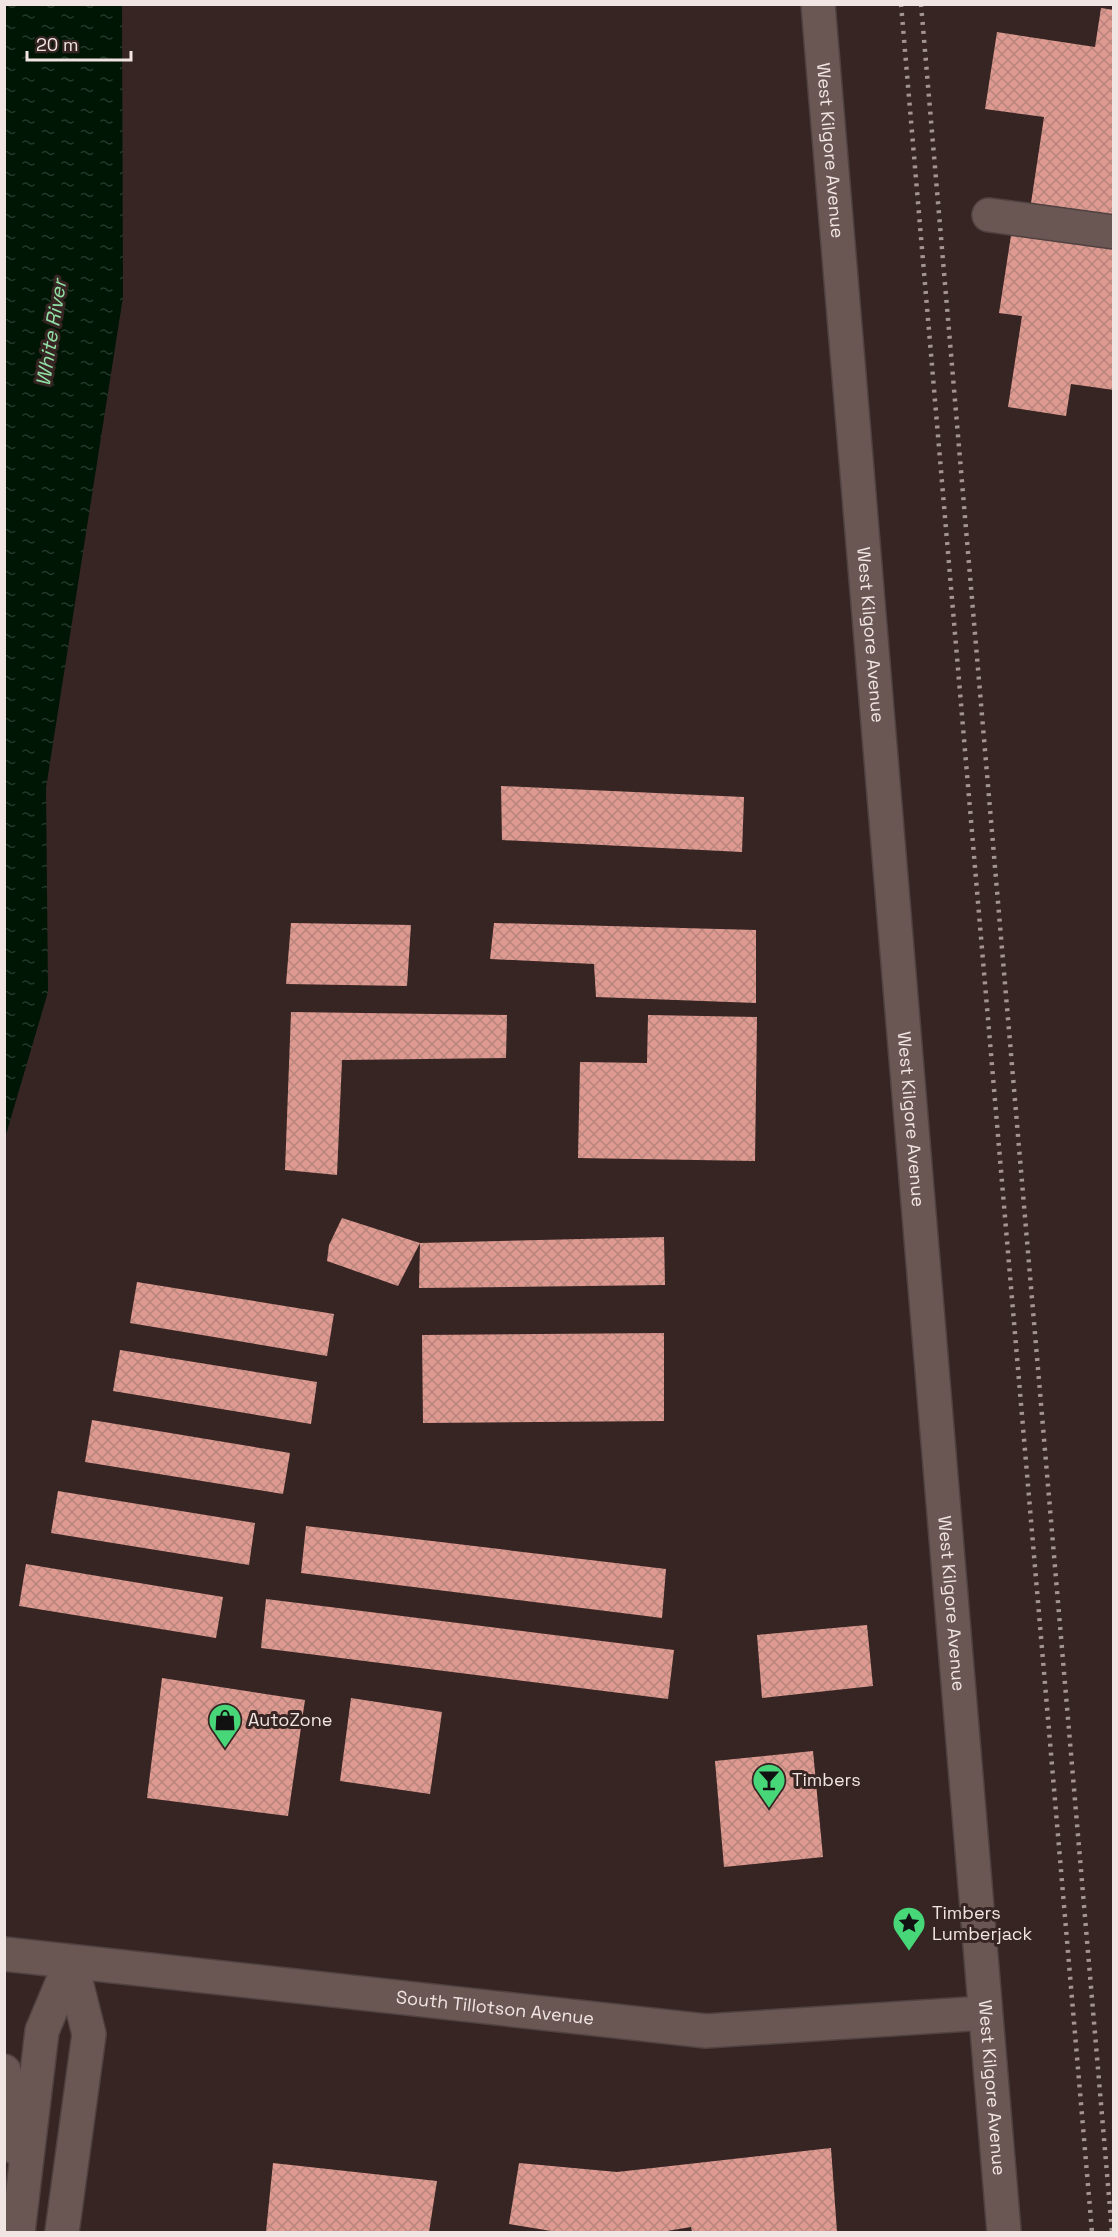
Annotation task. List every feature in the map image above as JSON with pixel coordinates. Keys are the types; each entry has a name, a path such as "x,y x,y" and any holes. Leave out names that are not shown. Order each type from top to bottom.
{"main road":[{"name":"West Kilgore Avenue","path":"818,4 1004,2232"},
{"path":"989,215 1113,232"},
{"name":"South Tillotson Avenue","path":"4,1954 706,2031 985,2013"},
{"path":"18,2232 42,2031 71,1962"},
{"path":"62,2232 89,2034 71,1962"},
{"path":"4,2071 24,2184"}],"water":[{"name":"White River","path":"5,4 122,5 123,297 46,788 48,992 5,1138"}],"building":[{"path":"1101,8 1114,10 1114,215 1031,203 1044,117 985,109 997,32 1095,47"},
{"path":"1012,229 1114,244 1114,390 1071,384 1066,416 1008,407 1022,316 999,313"},
{"path":"501,786 744,797 742,852 502,840"},
{"path":"291,923 411,925 407,986 286,984"},
{"path":"494,923 756,930 756,1003 596,997 594,964 490,959"},
{"path":"291,1012 507,1015 506,1058 342,1060 337,1175 285,1170"},
{"path":"648,1015 757,1017 755,1161 578,1158 580,1062 647,1063"},
{"path":"342,1218 420,1243 398,1286 327,1261 329,1245"},
{"path":"664,1237 665,1285 419,1288 420,1243"},
{"path":"137,1282 334,1314 327,1356 130,1323"},
{"path":"664,1333 664,1421 423,1423 422,1335"},
{"path":"120,1350 317,1382 311,1424 113,1391"},
{"path":"92,1420 290,1453 283,1494 85,1462"},
{"path":"58,1491 255,1523 249,1565 51,1533"},
{"path":"306,1526 666,1569 662,1618 301,1573"},
{"path":"26,1564 223,1597 216,1638 19,1606"},
{"path":"266,1599 674,1650 668,1699 261,1648"},
{"path":"867,1625 873,1686 762,1698 757,1635"},
{"name":"AutoZone","path":"162,1678 305,1700 288,1816 147,1798"},
{"path":"351,1698 442,1712 430,1794 340,1781"},
{"name":"Timbers","path":"813,1751 823,1857 724,1867 715,1761"},
{"path":"831,2148 837,2232 692,2232 691,2227 661,2232 557,2232 509,2224 519,2163 617,2172"},
{"path":"273,2163 437,2181 429,2232 266,2232"}],"railway":[{"path":"901,4 1092,2232"},
{"path":"921,4 1112,2232"}],"place":[{"name":"AutoZone","path":"225,1749"},
{"name":"Timbers","path":"769,1809"},
{"name":"Timbers Lumberjack","path":"909,1952"}]}
